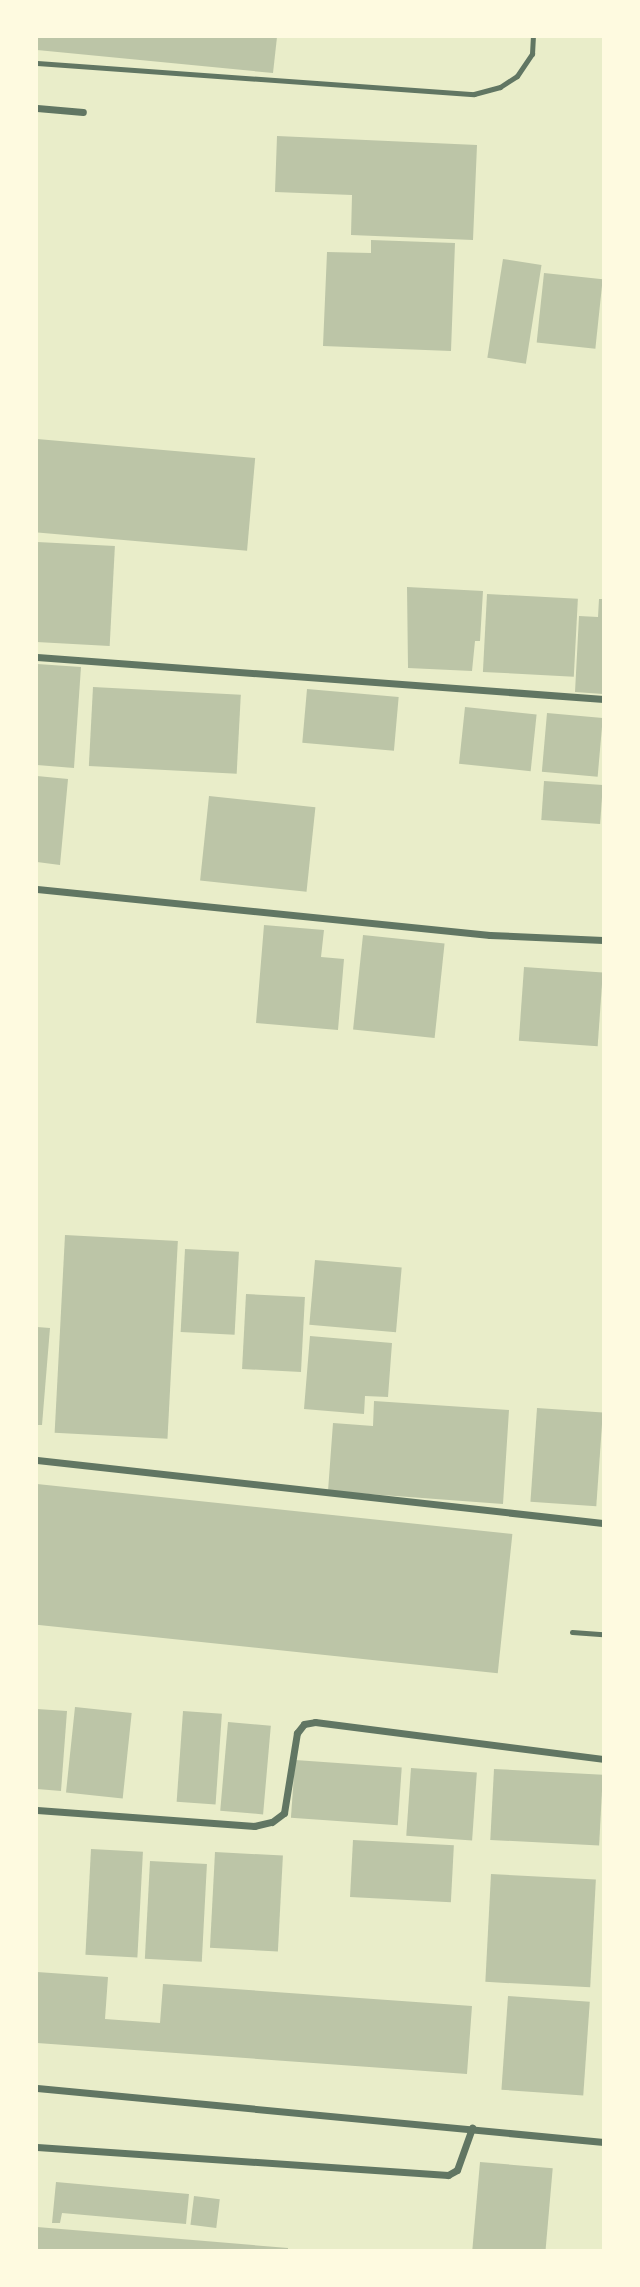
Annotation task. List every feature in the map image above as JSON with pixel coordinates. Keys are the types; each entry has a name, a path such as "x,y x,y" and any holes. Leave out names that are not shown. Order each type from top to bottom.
{"street":[{"path":"37,108 83,113"},
{"path":"37,657 603,699"},
{"path":"37,889 490,935 603,940"},
{"path":"37,1460 603,1523"},
{"path":"37,1811 254,1826 272,1822 284,1813 297,1733 304,1724 315,1722 603,1759"},
{"path":"37,2088 603,2142"},
{"path":"37,2147 449,2175 457,2170 472,2128"}],"lane":[{"path":"37,63 474,94 500,87 517,76 532,54 533,37"},
{"path":"572,1632 603,1634"}],"building":[{"path":"37,37 277,37 273,73 37,50"},
{"path":"277,136 477,145 473,240 351,235 352,195 275,192"},
{"path":"371,240 455,243 451,351 323,346 327,252 371,253"},
{"path":"503,259 542,265 526,364 487,358"},
{"path":"544,273 603,279 595,349 537,343"},
{"path":"37,439 255,458 247,551 37,532"},
{"path":"37,542 115,546 110,646 37,642"},
{"path":"407,587 483,591 480,641 475,641 472,671 408,668"},
{"path":"487,594 578,599 574,677 483,672"},
{"path":"599,599 603,599 603,694 575,692 579,616 598,617"},
{"path":"37,664 81,667 74,768 37,765"},
{"path":"93,687 241,695 237,774 89,766"},
{"path":"307,689 399,697 394,751 302,743"},
{"path":"465,707 537,715 531,771 459,764"},
{"path":"547,713 603,718 598,777 542,772"},
{"path":"37,776 68,779 60,865 37,862"},
{"path":"544,781 603,785 600,824 541,820"},
{"path":"209,796 315,807 307,892 200,881"},
{"path":"264,925 324,930 321,957 344,959 338,1030 256,1023"},
{"path":"363,935 445,944 435,1038 353,1029"},
{"path":"524,967 603,973 598,1046 519,1041"},
{"path":"65,1235 178,1241 167,1439 55,1433"},
{"path":"185,1249 239,1252 235,1335 181,1332"},
{"path":"315,1260 402,1268 396,1332 309,1325"},
{"path":"246,1294 305,1297 301,1372 242,1369"},
{"path":"37,1327 50,1328 42,1425 37,1425"},
{"path":"310,1336 392,1343 388,1397 365,1396 364,1414 304,1409"},
{"path":"374,1401 509,1410 503,1504 328,1491 333,1423 373,1426"},
{"path":"537,1408 603,1413 596,1506 530,1502"},
{"path":"37,1484 512,1534 498,1673 37,1625"},
{"path":"75,1707 132,1713 123,1798 66,1793"},
{"path":"37,1709 67,1711 61,1791 37,1789"},
{"path":"183,1711 222,1714 216,1804 177,1802"},
{"path":"228,1722 271,1726 263,1814 220,1811"},
{"path":"295,1760 402,1767 398,1825 291,1818"},
{"path":"411,1768 477,1773 472,1840 406,1836"},
{"path":"494,1769 603,1775 599,1846 490,1840"},
{"path":"353,1840 454,1845 451,1902 350,1897"},
{"path":"91,1849 143,1852 137,1958 85,1955"},
{"path":"215,1852 283,1856 278,1951 210,1948"},
{"path":"150,1861 207,1864 202,1962 145,1959"},
{"path":"491,1874 596,1879 590,1987 485,1982"},
{"path":"37,1972 108,1977 105,2019 160,2023 163,1984 472,2006 467,2074 37,2043"},
{"path":"508,1996 590,2002 583,2095 501,2090"},
{"path":"480,2162 553,2168 546,2250 472,2250"},
{"path":"56,2182 189,2194 186,2224 62,2213 60,2223 52,2223"},
{"path":"194,2196 220,2199 216,2228 190,2225"},
{"path":"37,2227 288,2248 288,2250 37,2250"}]}
